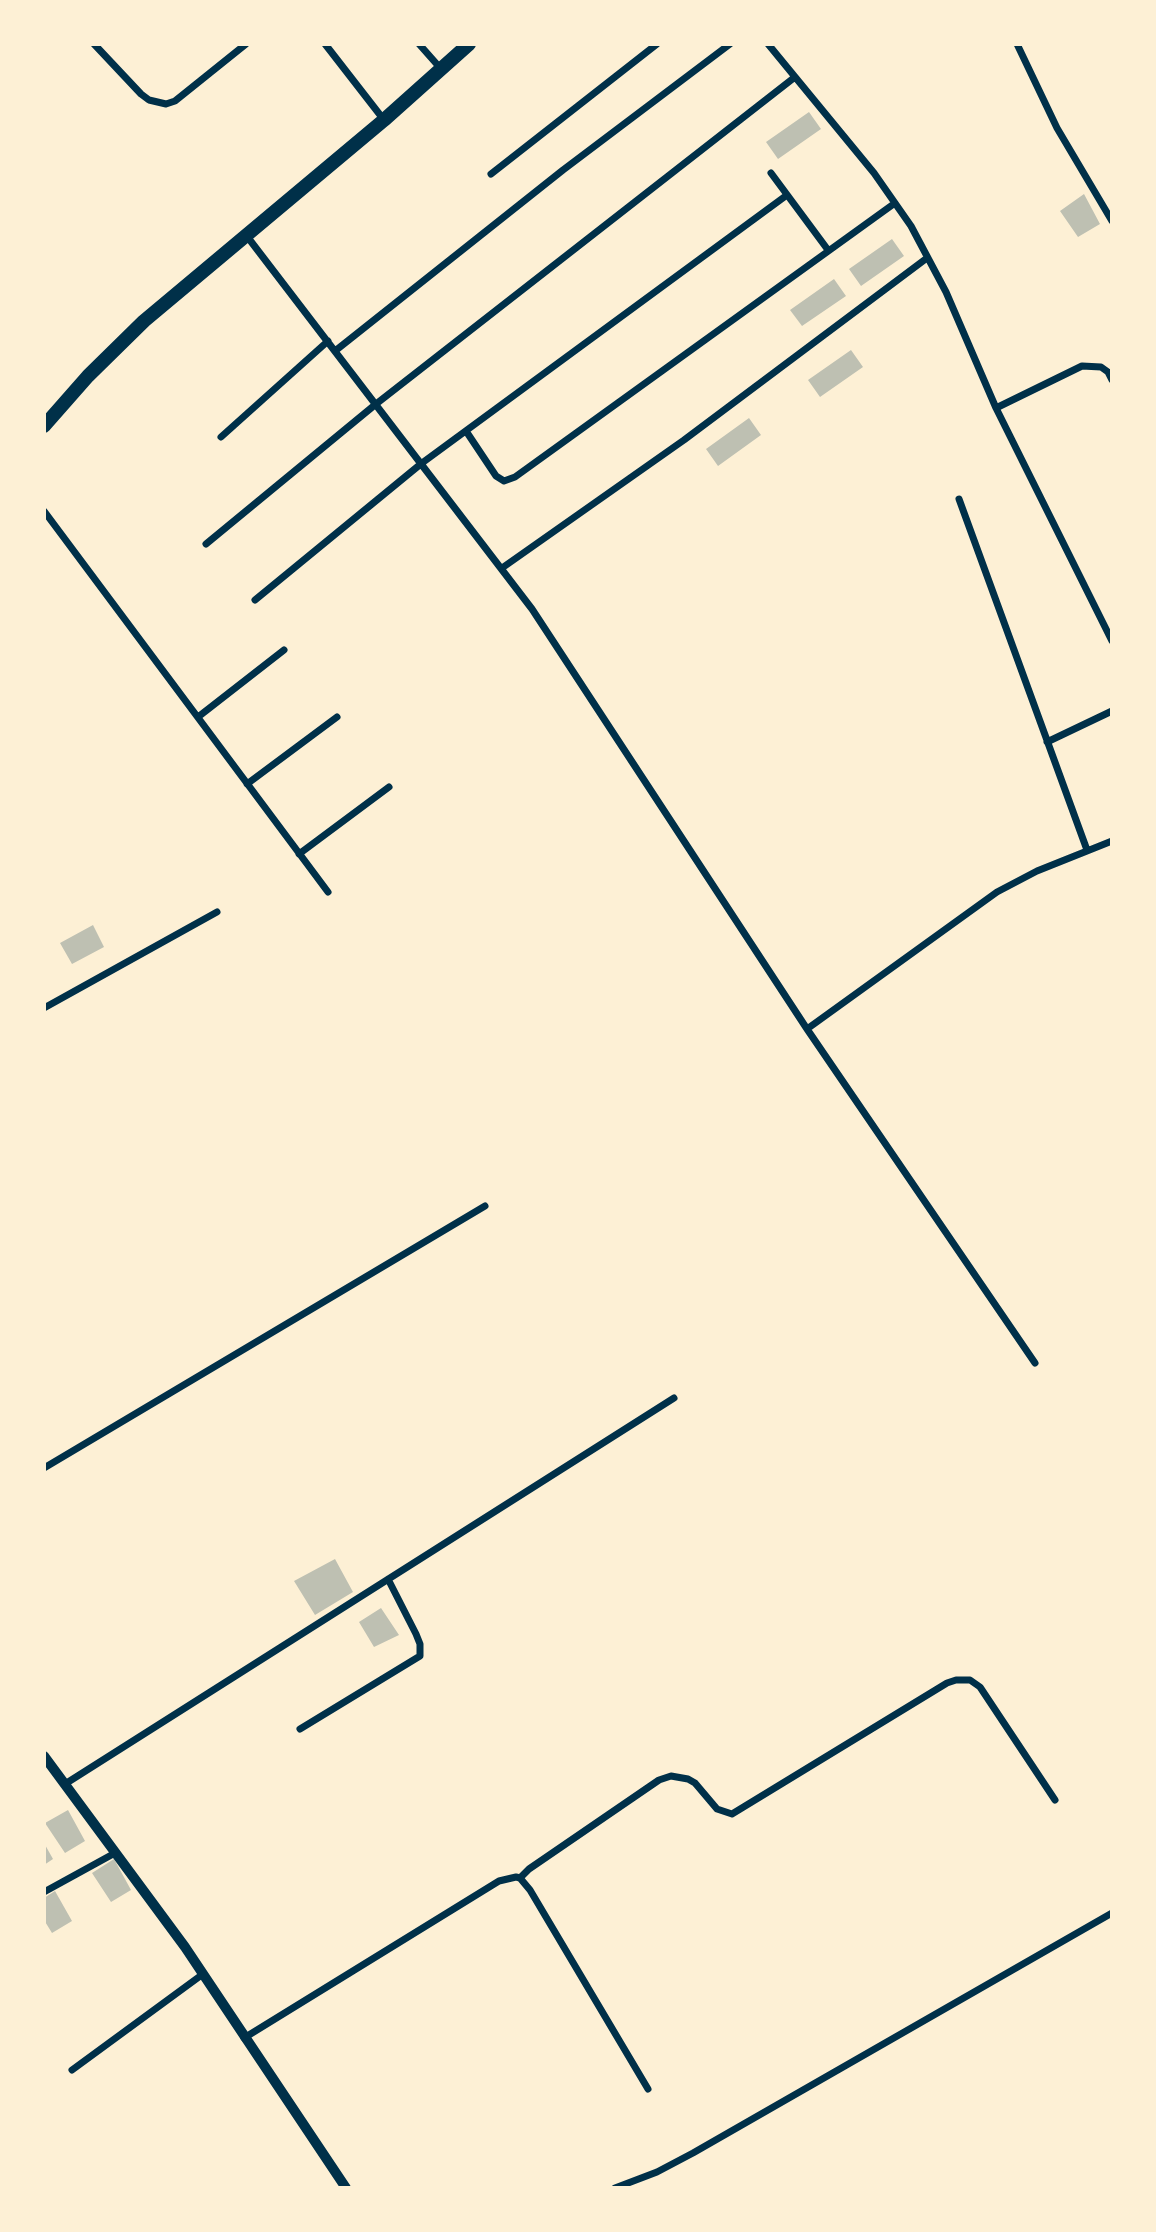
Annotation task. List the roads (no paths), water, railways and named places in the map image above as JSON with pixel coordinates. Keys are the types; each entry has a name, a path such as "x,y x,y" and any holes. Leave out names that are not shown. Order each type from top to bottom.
{"main road":[{"path":"44,426 144,321 384,120 469,44"}],"street":[{"path":"94,44 141,94 149,100 166,104 175,101 246,44"},
{"path":"325,44 384,120"},
{"path":"419,44 442,70"},
{"path":"491,174 657,44"},
{"path":"335,351 563,170 730,44"},
{"path":"768,44 874,173 928,258 946,292 996,408 1112,641"},
{"path":"1017,44 1057,128 1112,221"},
{"path":"206,544 376,404 795,77"},
{"path":"771,173 828,250"},
{"path":"255,600 422,463 787,195"},
{"path":"466,431 496,476 504,481 515,477 895,203"},
{"path":"246,235 532,609 807,1029 1035,1363"},
{"path":"502,568 684,440 928,258"},
{"path":"220,437 328,341"},
{"path":"996,408 1082,366 1094,365 1110,370 1112,380"},
{"path":"959,499 1087,850"},
{"path":"44,511 328,892"},
{"path":"198,717 284,650"},
{"path":"1047,742 1112,711"},
{"path":"247,784 337,717"},
{"path":"299,854 389,787"},
{"path":"807,1029 997,892 1112,841"},
{"path":"44,1009 217,912"},
{"path":"44,1468 485,1206"},
{"path":"65,1784 674,1398"},
{"path":"300,1730 419,1656 420,1644 416,1634 388,1579"},
{"path":"520,1878 659,1780 671,1776 688,1779 695,1783 717,1809 732,1814 956,1679 970,1679 980,1687 1055,1800"},
{"path":"44,1756 203,1974 346,2188"},
{"path":"44,1892 115,1853"},
{"path":"244,2038 499,1881 509,1877 520,1878 530,1890 649,2089"},
{"path":"615,2188 657,2172 693,2153 1112,1913"},
{"path":"72,2070 203,1974"}]}
